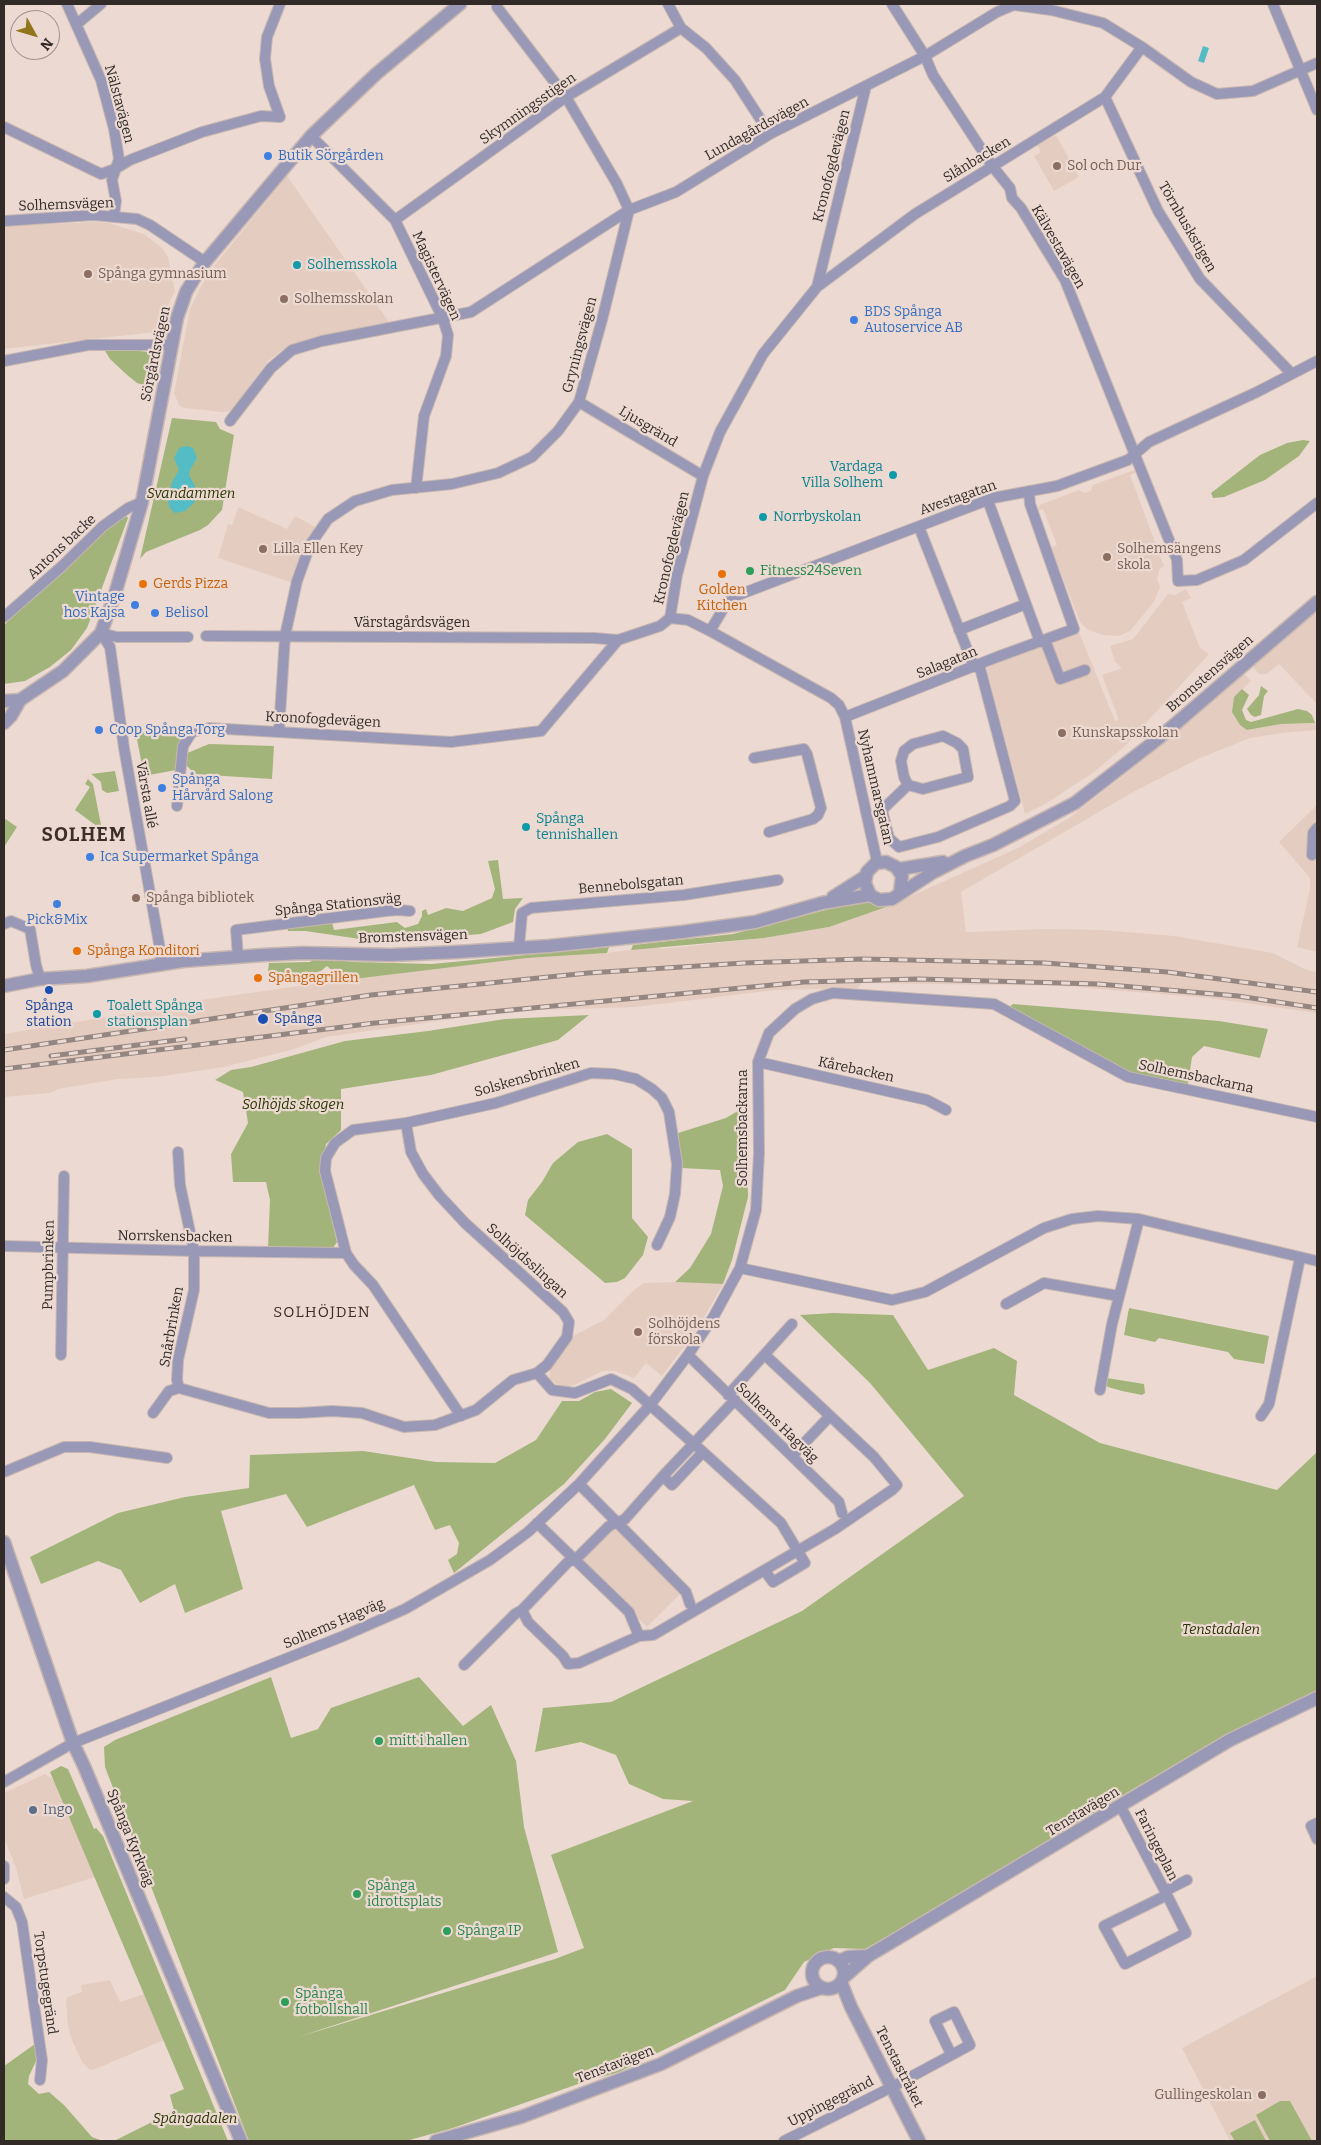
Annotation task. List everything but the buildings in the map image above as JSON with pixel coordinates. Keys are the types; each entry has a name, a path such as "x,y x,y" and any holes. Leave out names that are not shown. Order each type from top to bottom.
{"street":[{"name":"Nälstavägen","path":"66,4 77,24 101,80 114,129 119,159 112,180 116,201 114,215"},
{"path":"77,24 101,4"},
{"path":"4,127 101,174 115,169 130,160 202,132 261,116 280,117 269,86 265,59 267,37 280,4"},
{"name":"Sörgårdsvägen","path":"20,700 63,671 101,633 142,502 152,458 171,345 181,305 206,262 311,136 376,74 460,4"},
{"path":"668,4 681,28 706,48 735,80 770,134"},
{"name":"Kälvestavägen","path":"892,4 925,56 933,75 993,167 1010,188 1012,198 1021,208 1065,280 1177,560 1178,581 1197,580 1244,560 1317,504"},
{"name":"Lundagårdsvägen","path":"230,420 271,368 292,350 322,341 443,319 471,312 629,210 676,192 770,134 925,56 997,12 1015,4 1051,10 1103,23 1142,47 1191,82 1218,94 1253,91 1317,63"},
{"path":"1273,4 1317,110"},
{"path":"497,7 566,97 617,184 629,210"},
{"name":"Skymningsstigen","path":"395,220 566,97 681,28"},
{"name":"Slånbacken","path":"816,287 915,214 1105,97 1142,47"},
{"name":"Kronofogdevägen","path":"177,806 182,746 192,732 209,728 451,742 541,730 618,640 660,626 670,618 677,575 703,476 720,432 763,354 816,287 866,86"},
{"name":"Törnbuskstigen","path":"1105,97 1158,211 1200,279 1292,374"},
{"name":"Magistervägen","path":"311,136 395,220 443,319 448,335 446,356 424,416 416,488"},
{"name":"Gryningsvägen","path":"279,731 285,636 300,572 310,545 328,519 355,501 392,490 452,484 498,473 532,457 558,431 579,402 602,320 629,210"},
{"name":"Solhemsvägen","path":"4,221 114,215 137,218 206,262"},
{"path":"4,361 88,345 171,345"},
{"name":"Avestagatan","path":"710,631 732,598 988,500 1057,486 1128,460 1149,442 1317,361"},
{"name":"Ljusgränd","path":"579,402 703,476"},
{"name":"Salagatan","path":"845,717 1074,629 1030,504 1029,491"},
{"path":"988,500 1026,604 1060,679 1085,670"},
{"name":"Antons backe","path":"4,617 61,567 103,526 128,508 142,502"},
{"path":"908,784 882,810 889,838 899,847 938,837 1010,806 1015,801 976,666 959,630 918,527"},
{"name":"Bromstensvägen","path":"822,903 866,876 876,863 886,862 899,870 931,865 965,856 993,845 1075,803 1159,738 1317,602"},
{"path":"959,630 1026,604"},
{"path":"670,618 688,620 831,698 839,705 845,717"},
{"path":"101,633 117,637 188,637"},
{"name":"Värsta allé","path":"101,633 110,647 124,748 160,949 161,964"},
{"name":"Värstagårdsvägen","path":"206,636 584,638 618,640"},
{"path":"4,700 20,700 11,716 4,723"},
{"name":"Nyhammarsgatan","path":"845,717 876,863"},
{"path":"943,736 957,743 962,749 968,777 923,789 908,784 904,777 901,761 904,751 912,744 943,736"},
{"path":"754,758 804,749 821,808 818,815 813,819 769,832"},
{"path":"1312,855 1313,833 1317,828"},
{"name":"Bromstensvägen","path":"4,986 40,979 87,976 161,964 238,957 303,953 391,955 519,946 549,946 726,927 785,915 822,903 870,895 885,901 892,899 900,892 965,856"},
{"path":"899,870 902,883 900,892"},
{"path":"866,876 865,883 870,895"},
{"name":"Bennebolsgatan","path":"519,946 522,913 531,908 684,895 778,880"},
{"name":"Spånga Stationsväg","path":"238,957 236,930 376,912 410,911"},
{"path":"4,924 11,921 30,929 40,979"},
{"name":"Solhemsbackarna","path":"740,1268 756,1210 759,1153 758,1062 769,1033 781,1020 812,999 833,993 994,1004 1128,1077 1317,1117"},
{"name":"Kårebacken","path":"758,1062 927,1100 946,1110"},
{"name":"Solskensbrinken","path":"346,1253 326,1172 326,1158 335,1143 353,1130 406,1123 496,1103 591,1073 614,1074 636,1079 652,1088 662,1098 669,1112 677,1164 675,1194 670,1216 657,1246"},
{"name":"Solhöjdsslingan","path":"406,1123 412,1152 423,1174 439,1195 465,1223 563,1312 569,1322 567,1337 547,1365 537,1373"},
{"name":"Snårbrinken","path":"178,1152 180,1185 194,1251 194,1290 178,1360 177,1380 179,1388"},
{"name":"Pumpbrinken","path":"61,1356 64,1176"},
{"path":"740,1268 892,1300 925,1292 1044,1228 1072,1219 1098,1216 1139,1219 1317,1261"},
{"path":"1100,1390 1110,1334 1139,1219"},
{"name":"Norrskensbacken","path":"4,1246 346,1253"},
{"path":"346,1253 354,1265 373,1285 461,1416"},
{"path":"1261,1416 1269,1404 1300,1258"},
{"name":"Solhems Hagväg","path":"4,1782 73,1743 374,1624 490,1560 537,1523 579,1484 651,1404 688,1355 714,1316 740,1268"},
{"path":"1006,1304 1044,1283 1119,1296"},
{"path":"464,1665 515,1614 522,1610 568,1562 576,1559 609,1526 624,1519 695,1443 792,1324"},
{"name":"Solhems Hagväg","path":"688,1355 839,1502 842,1513"},
{"path":"522,1610 528,1622 563,1656 568,1664 579,1663 639,1636 653,1635 835,1529 892,1490 896,1484 874,1457 765,1355"},
{"path":"153,1413 169,1391 179,1388 269,1413 332,1411 362,1413 404,1427 435,1425 476,1410 513,1380 537,1373 552,1390 575,1393 611,1379 632,1389 651,1404 781,1523 806,1564 773,1582 765,1571"},
{"path":"792,1456 830,1416"},
{"path":"4,1472 64,1447 90,1447 167,1458"},
{"path":"663,1476 672,1485 704,1452"},
{"path":"579,1484 686,1592 690,1604"},
{"path":"537,1523 629,1612 639,1636"},
{"name":"Spånga Kyrkväg","path":"4,1542 73,1743 240,2141"},
{"name":"Tenstavägen","path":"842,1980 868,1956 1121,1807 1230,1740 1317,1698"},
{"name":"Faringeplan","path":"1121,1807 1166,1893 1186,1933 1125,1964 1104,1926 1166,1893"},
{"path":"1317,1823 1311,1826 1317,1839"},
{"path":"4,1866 4,1879"},
{"path":"1166,1893 1187,1880"},
{"name":"Torpstugegränd","path":"4,1897 16,1908 22,1922 42,2060 40,2080"},
{"name":"Tenstavägen","path":"839,1961 848,1957 868,1956"},
{"path":"830,1957 839,1961 843,1968 842,1980 825,1988 814,1982 813,1966 820,1959 830,1957"},
{"name":"Tenstavägen","path":"797,1996 812,1974"},
{"name":"Tenstastråket","path":"842,1980 851,2007 919,2141"},
{"name":"Tenstavägen","path":"436,2141 521,2117 661,2064 797,1996 825,1988"},
{"name":"Tenstastråket","path":"825,1988 851,2007"},
{"name":"Uppingegränd","path":"784,2141 892,2087 951,2054"}],"shaded area":[{"name":"Sol och Dur","path":"1056,135 1079,177 1054,191 1034,156 1041,152 1037,145"},
{"name":"Solhemsskolan","path":"287,176 389,322 329,334 282,350 267,362 230,411 184,408 179,405 174,393 190,309 213,267"},
{"name":"Spånga gymnasium","path":"109,223 144,234 162,248 168,257 175,291 155,332 4,349 4,226"},
{"name":"Solhemsängens skola","path":"1134,470 1136,472 1130,475 1164,566 1159,570 1157,579 1160,587 1154,602 1130,631 1119,636 1102,635 1087,629 1080,622 1051,548 1057,545 1043,509 1037,510 1040,505 1079,490 1085,493 1091,491 1093,485"},
{"name":"Lilla Ellen Key","path":"238,507 287,529 295,516 317,528 293,583 218,558 228,524 232,525"},
{"name":"Kunskapsskolan","path":"1186,589 1191,598 1182,602 1200,648 1209,654 1125,746 1093,773 1045,804 1025,814 986,666 1079,632 1115,721 1119,720 1102,675 1122,668 1115,662 1110,646 1133,639 1168,594 1175,595"},
{"path":"1317,610 1317,704 1279,664 1267,674 1259,674 1252,666"},
{"path":"1243,673 1251,681 1234,697 1248,730 1281,724 1315,723 1317,730 1250,738 1198,759 1135,791 961,892 966,932 1046,929 1103,930 1174,936 1273,953 1307,970 1317,972 1317,1013 1209,998 1062,986 862,983 858,988 775,990 636,1007 508,1011 326,1037 294,1049 224,1067 157,1077 118,1079 58,1089 50,1093 4,1097 4,1034 179,1007 200,1000 369,976 527,958 607,953 656,946 661,949 764,938 829,927 889,906 1018,848 1069,818 1126,774"},
{"path":"1317,805 1317,952 1297,947 1310,889 1310,878 1279,842"},
{"name":"Solhöjdens förskola","path":"644,1283 723,1284 699,1326 662,1376 646,1363 634,1378 615,1371 603,1371 566,1387 550,1379 550,1369 571,1337 604,1320 634,1290"},
{"path":"614,1526 681,1593 647,1627 580,1560"},
{"path":"45,1774 54,1780 95,1877 24,1899 16,1868 4,1838 4,1793"},
{"name":"Gullingeskolan","path":"1317,1976 1317,2141 1230,2141 1182,2048"},
{"path":"110,1980 120,2002 144,1994 164,2040 93,2070 89,2069 82,2062 71,2038 66,2000 68,1997 82,1992 81,1985"}],"green space":[{"path":"129,350 149,352 153,364 147,386 137,383 126,374 110,359 105,351"},
{"name":"Svandammen","path":"172,418 216,422 220,429 234,435 222,510 208,525 200,530 146,552 140,559"},
{"path":"1303,440 1310,441 1299,456 1265,480 1224,497 1213,498 1211,493 1260,455 1287,443"},
{"path":"125,514 128,518 87,628 71,650 50,667 25,681 4,684 4,625 107,528"},
{"path":"1261,686 1268,691 1264,696 1261,715 1255,717 1247,709 1259,695"},
{"path":"1242,689 1249,695 1242,710 1246,720 1251,722 1298,709 1307,711 1312,715 1315,723 1281,724 1247,730 1240,725 1232,712 1234,697"},
{"path":"147,732 177,735 181,732 176,770 144,776 136,734"},
{"path":"209,744 274,746 272,779 192,774 191,770 184,763 185,754"},
{"path":"115,771 119,791 107,793 102,790 101,782 91,774"},
{"path":"88,779 93,784 102,830 75,810 90,787 85,784"},
{"path":"4,818 17,827 4,847"},
{"path":"498,860 503,899 523,898 515,909 513,922 481,934 381,942 305,931 288,931 288,928 332,922 334,930 397,922 405,928 418,924 422,911 426,909 428,915 446,908 463,911 492,898 495,889 488,861"},
{"path":"864,900 880,906 889,906 829,927 764,938 631,950 633,945 733,934"},
{"path":"609,947 607,953 527,958 337,981 335,973 327,966 321,971 302,976 269,978 268,971 269,963 310,962 315,958 354,962 432,964"},
{"path":"1013,1004 1219,1021 1268,1029 1260,1058 1204,1046 1192,1057 1188,1084 1156,1080 1128,1071 1009,1007"},
{"name":"Solhöjds skogen","path":"589,1015 558,1040 431,1075 341,1089 341,1130 326,1144 321,1173 337,1242 333,1248 268,1248 270,1200 266,1182 233,1182 231,1154 248,1123 243,1092 215,1080 231,1070 251,1067 345,1041 505,1019"},
{"path":"746,1106 748,1197 732,1260 723,1284 675,1282 690,1268 711,1234 723,1186 720,1170 682,1168 678,1133 726,1118"},
{"path":"607,1134 632,1149 632,1218 648,1237 643,1255 625,1278 617,1282 605,1283 525,1215 528,1200 542,1182 553,1163 578,1142"},
{"path":"1129,1308 1269,1336 1264,1364 1234,1359 1228,1352 1159,1338 1155,1342 1124,1335"},
{"name":"Tenstadalen","path":"833,1313 893,1315 928,1370 994,1348 1017,1361 1014,1395 1100,1443 1277,1490 1317,1452 1317,1690 1216,1741 1128,1792 991,1879 865,1949 834,1948 804,1962 785,1990 619,2072 581,2083 453,2128 406,2141 249,2141 105,1767 104,1747 115,1740 271,1677 291,1738 318,1729 331,1708 419,1677 463,1726 491,1705 516,1761 524,1827 558,1952 298,2037 555,1959 584,1948 551,1855 693,1801 663,1799 629,1784 616,1755 581,1742 535,1752 543,1708 611,1702 802,1611 964,1496 870,1383 800,1315"},
{"path":"1107,1378 1144,1384 1145,1393 1142,1395 1108,1387 1105,1384"},
{"path":"611,1389 632,1403 605,1439 564,1484 454,1573 448,1560 457,1554 459,1543 450,1525 435,1530 414,1485 307,1527 286,1494 221,1511 243,1589 185,1613 175,1584 140,1603 121,1570 98,1561 41,1584 30,1557 118,1513 185,1497 249,1488 250,1455 363,1451 436,1462 495,1463 536,1440 562,1401 579,1401 595,1392"},
{"name":"Spångadalen","path":"61,1766 68,1769 94,1829 96,1828 103,1836 228,2141 114,2141 174,2111 170,2095 184,2089 50,1772"},
{"path":"35,2044 38,2057 29,2076 28,2084 39,2094 49,2092 64,2105 92,2137 103,2141 4,2141 4,2066"},
{"path":"1280,2101 1290,2101 1312,2141 1270,2141 1256,2115"},
{"path":"1255,2120 1266,2141 1235,2141 1230,2133"}],"water":[{"path":"1203,46 1209,48 1204,63 1198,61"},
{"path":"187,446 193,448 197,458 189,475 195,486 196,497 194,503 185,511 175,513 170,508 168,502 172,482 179,470 174,458 179,448"}],"railway":[{"path":"4,1050 371,995 588,973 744,963 862,959 1045,963 1167,972 1317,992"},
{"path":"4,1069 375,1023 804,982 918,979 1098,984 1238,996 1317,1008"},
{"path":"51,1056 185,1039"}],"place":[{"name":"Butik Sörgården","path":"268,156"},
{"name":"Sol och Dur","path":"1057,166"},
{"name":"Solhemsskola","path":"297,265"},
{"name":"Spånga gymnasium","path":"88,274"},
{"name":"Solhemsskolan","path":"284,299"},
{"name":"BDS Spånga Autoservice AB","path":"854,320"},
{"name":"Vardaga Villa Solhem","path":"893,475"},
{"name":"Norrbyskolan","path":"763,517"},
{"name":"Lilla Ellen Key","path":"263,549"},
{"name":"Solhemsängens skola","path":"1107,557"},
{"name":"Fitness24Seven","path":"750,571"},
{"name":"Golden Kitchen","path":"722,574"},
{"name":"Gerds Pizza","path":"143,584"},
{"name":"Vintage hos Kajsa","path":"135,605"},
{"name":"Belisol","path":"155,613"},
{"name":"Coop Spånga Torg","path":"99,730"},
{"name":"Kunskapsskolan","path":"1062,733"},
{"name":"Spånga Hårvård Salong","path":"162,788"},
{"name":"Spånga tennishallen","path":"526,827"},
{"name":"Ica Supermarket Spånga","path":"90,857"},
{"name":"Spånga bibliotek","path":"136,898"},
{"name":"Pick&Mix","path":"57,904"},
{"name":"Spånga Konditori","path":"77,951"},
{"name":"Spångagrillen","path":"258,978"},
{"name":"Spånga station","path":"49,990"},
{"name":"Toalett Spånga stationsplan","path":"97,1014"},
{"name":"Spånga","path":"263,1019"},
{"name":"Solhöjdens förskola","path":"638,1332"},
{"name":"mitt i hallen","path":"379,1741"},
{"name":"Ingo","path":"33,1810"},
{"name":"Spånga idrottsplats","path":"357,1894"},
{"name":"Spånga IP","path":"447,1931"},
{"name":"Spånga fotbollshall","path":"285,2002"},
{"name":"Gullingeskolan","path":"1262,2095"}],"district":[{"name":"SOLHEM","path":"84,836"},
{"name":"SOLHÖJDEN","path":"322,1313"}]}
